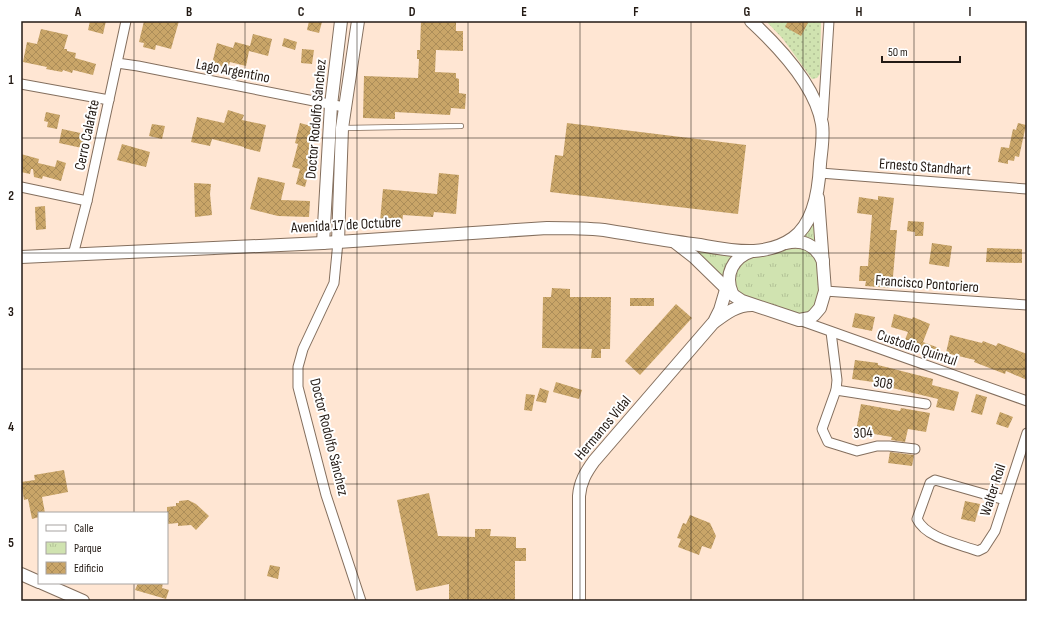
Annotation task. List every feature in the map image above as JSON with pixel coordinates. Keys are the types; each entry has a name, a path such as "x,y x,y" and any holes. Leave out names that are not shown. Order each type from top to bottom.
{"main road":[{"name":"Doctor Rodolfo Sánchez","path":"323,243 331,105 341,21"},
{"name":"Doctor Rodolfo Sánchez","path":"338,242 342,128 358,21"},
{"name":"Avenida 17 de Octubre","path":"671,241 688,251 742,301 799,320 810,318 818,312 825,291 818,193 822,126 819,111 806,85 785,56 752,21"},
{"name":"Avenida 17 de Octubre","path":"21,256 73,255 323,243 567,228 603,230 730,250 753,251 770,249 792,239 802,230 818,193"},
{"path":"785,243 797,241 810,245 818,252 823,262"},
{"path":"729,288 731,268 738,258 753,251"},
{"name":"Hermanos Vidal","path":"579,601 579,496 581,482 594,461 713,323 729,288"},
{"name":"Hermanos Vidal","path":"713,323 734,309 745,305 752,305"},
{"path":"21,574 38,582"},
{"path":"44,584 68,598 83,601"}],"street":[{"name":"Cerro Calafate","path":"73,255 87,201 126,21"},
{"path":"822,126 829,21"},
{"name":"Lago Argentino","path":"117,63 344,108"},
{"path":"21,84 109,100"},
{"name":"Ernesto Standhart","path":"820,173 1027,189"},
{"path":"21,187 87,201"},
{"name":"Doctor Rodolfo Sánchez","path":"338,242 334,283 302,349 298,367 298,387 326,495 361,601"},
{"name":"Francisco Pontoriero","path":"825,291 1027,305"},
{"name":"Custodio Quintul","path":"799,320 1027,401"},
{"path":"831,332 837,380 836,390"},
{"name":"308","path":"836,390 926,404"},
{"name":"304","path":"836,390 822,429 828,442 856,451 877,446 914,449"},
{"name":"Walter Roil","path":"1005,500 935,480 930,483 917,519 920,524 931,534 978,551 984,548 994,531 1005,500 1027,433"}],"lane":[{"path":"342,128 461,126"}],"green space":[{"path":"766,21 821,21 820,74 817,78 812,79 783,39"},
{"path":"814,219 818,243 804,238 802,235"},
{"path":"790,247 807,249 817,261 821,287 814,307 801,315 746,297 737,288 735,279 736,274 745,259"},
{"path":"692,248 734,255 723,277"}],"building":[{"path":"90,21 106,21 103,34 88,30"},
{"path":"144,21 179,21 171,49 156,45 155,50 143,47 144,43 139,42"},
{"path":"309,21 322,22 319,33 307,30"},
{"path":"421,21 456,21 456,31 463,31 463,51 436,50 435,72 456,73 456,78 459,79 459,93 466,94 465,109 451,108 450,115 395,112 395,119 363,118 364,76 418,78 419,59 417,59 417,50 420,50"},
{"path":"788,21 809,21 801,36 785,27"},
{"path":"41,29 68,35 64,49 76,53 75,58 96,64 93,75 73,70 72,73 63,70 62,72 23,62 27,42 37,44"},
{"path":"253,34 272,39 268,56 249,51 246,66 230,62 228,68 212,64 217,43 233,48 235,42 250,46"},
{"path":"284,38 297,42 295,50 282,46"},
{"path":"302,49 314,50 312,64 301,63"},
{"path":"228,110 244,115 242,120 266,125 260,152 212,139 210,146 191,142 197,117 224,123"},
{"path":"46,112 60,115 57,129 47,127 48,122 44,121"},
{"path":"300,123 315,127 310,147 315,148 305,187 296,184 300,169 292,167 298,144 295,143"},
{"path":"567,123 746,145 738,214 550,192 555,155 563,156"},
{"path":"1018,123 1026,125 1019,157 1015,156 1014,161 1008,160 1008,164 998,162 1001,147 1009,148 1013,129 1016,130"},
{"path":"152,124 165,126 162,139 149,136"},
{"path":"62,129 85,134 82,148 59,143"},
{"path":"122,144 150,152 146,167 117,160"},
{"path":"21,154 39,159 38,163 55,167 57,160 66,163 61,181 43,176 42,179 34,177 33,169 31,169 30,174 21,172"},
{"path":"439,173 459,175 456,214 434,212 433,217 403,215 402,223 380,221 383,189 437,194"},
{"path":"258,177 285,183 281,200 310,201 309,217 278,216 250,209"},
{"path":"194,183 211,184 210,194 212,215 195,217"},
{"path":"878,196 894,198 890,230 897,230 892,288 865,286 866,281 859,281 860,266 868,266 872,215 857,213 859,197 878,200"},
{"path":"45,206 46,229 36,230 35,207"},
{"path":"908,221 924,222 923,236 915,236 915,232 907,231"},
{"path":"932,243 952,246 949,267 929,264"},
{"path":"987,248 1022,249 1022,263 986,262"},
{"path":"552,288 570,289 570,297 611,297 610,349 601,349 601,358 591,358 592,349 542,348 543,297 551,297"},
{"path":"630,298 654,298 654,306 630,306"},
{"path":"676,304 692,318 640,375 625,361"},
{"path":"855,313 875,317 872,331 852,327"},
{"path":"894,314 912,319 913,317 930,324 923,342 939,348 935,357 903,345 908,332 891,327"},
{"path":"950,335 982,343 983,341 996,346 998,343 1027,354 1027,380 1006,371 1005,374 974,362 975,360 946,353"},
{"path":"855,360 878,363 878,365 933,379 932,385 959,392 954,411 936,407 938,399 880,385 880,383 852,379"},
{"path":"556,382 582,390 579,399 553,392"},
{"path":"540,388 549,391 546,403 536,401"},
{"path":"526,394 535,395 532,411 524,410"},
{"path":"976,394 987,397 982,415 971,412"},
{"path":"861,404 900,411 901,408 930,413 926,432 908,429 905,442 891,440 892,437 856,431"},
{"path":"1000,412 1013,417 1008,428 996,424"},
{"path":"890,452 914,455 912,466 888,463"},
{"path":"64,470 68,492 42,497 45,512 38,512 38,517 32,519 28,499 24,500 21,482 35,480 34,475"},
{"path":"429,493 438,536 475,537 475,529 491,529 490,536 516,537 516,548 526,548 526,561 515,561 515,601 449,601 449,584 416,591 397,500"},
{"path":"188,500 196,504 209,516 196,530 191,525 178,526 178,523 168,524 167,507 176,506 176,503 179,503 179,501"},
{"path":"965,501 980,504 975,522 961,519"},
{"path":"690,515 710,523 716,536 711,549 702,546 699,555 678,547 681,539 677,538 683,523 686,524"},
{"path":"270,565 280,567 278,579 267,576"},
{"path":"138,584 163,584 162,588 169,590 166,599 135,590"}]}
